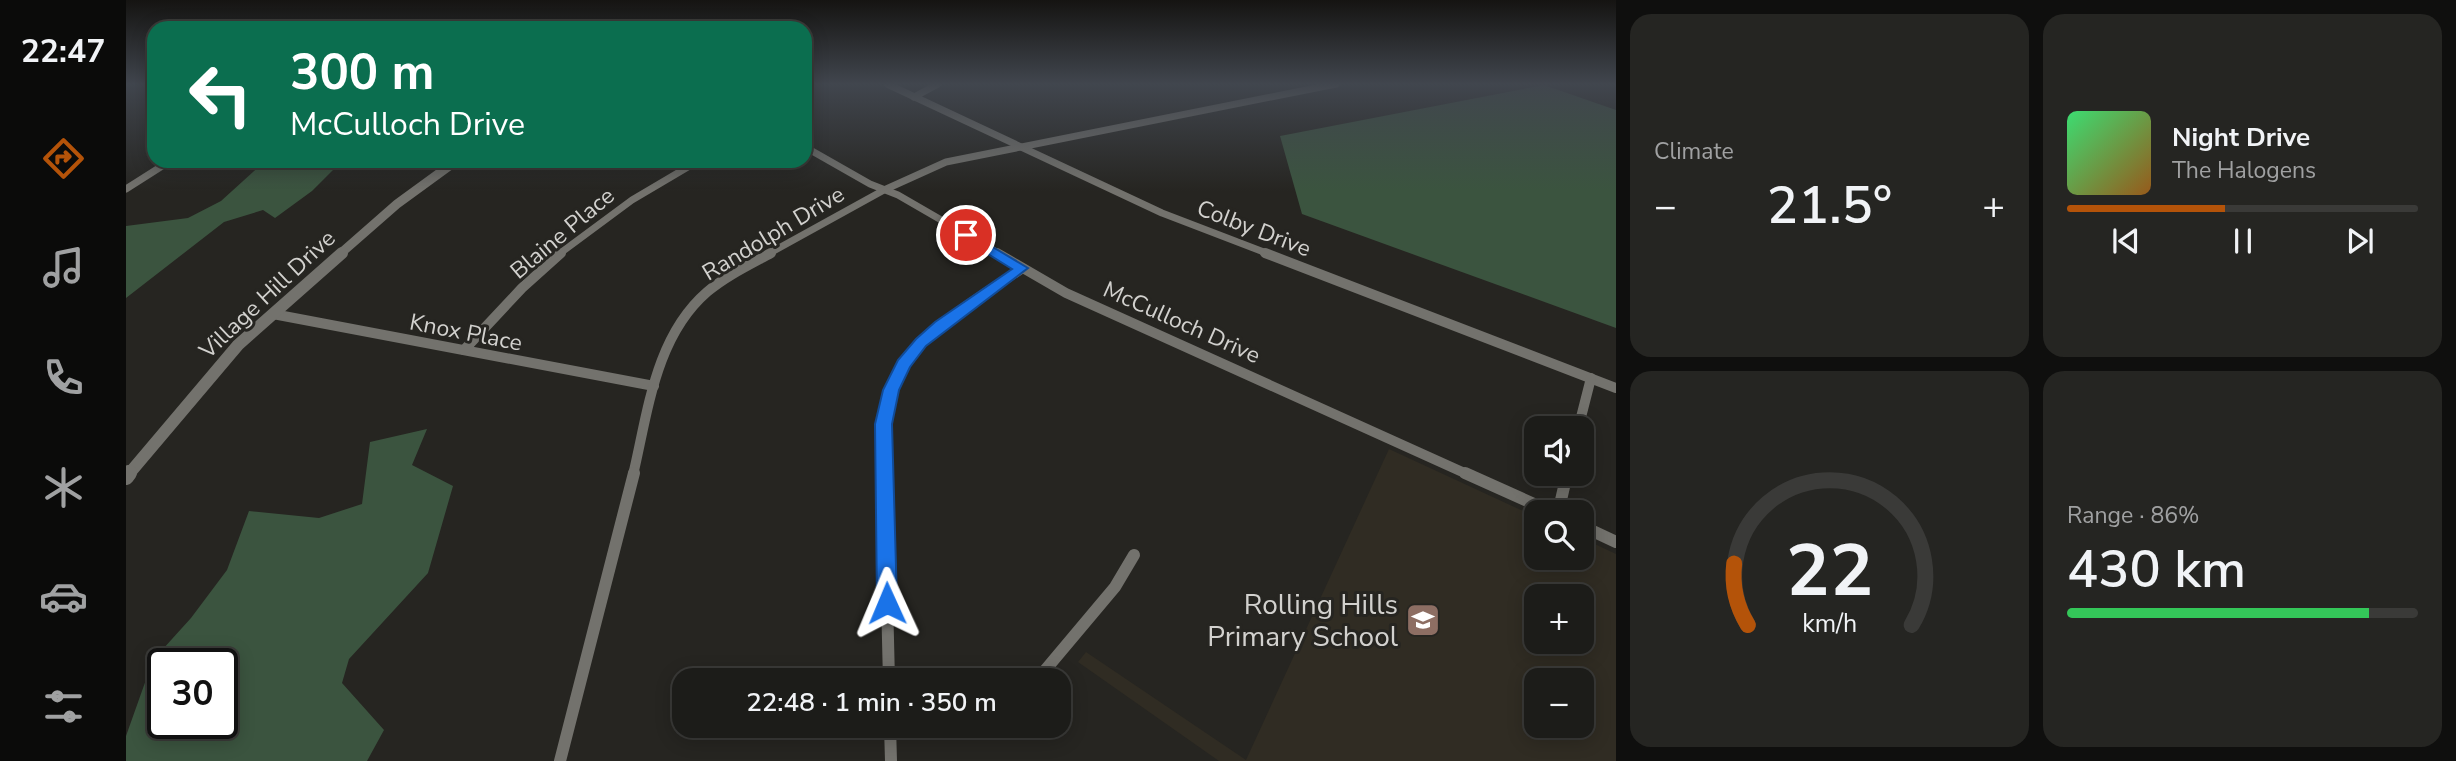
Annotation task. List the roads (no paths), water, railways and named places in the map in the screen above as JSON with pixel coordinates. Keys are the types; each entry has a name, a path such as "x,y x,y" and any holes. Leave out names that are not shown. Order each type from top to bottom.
{"street":[{"name":"Colby Drive","path":"962,120 1162,213 1616,388"},
{"name":"Randolph Drive","path":"560,761 623,518 659,364 669,340 686,314 706,293 742,268 884,190 946,162 1163,120"},
{"name":"McCulloch Drive","path":"812,152 1066,293 1527,500"},
{"path":"126,189 159,168"},
{"name":"Village Hill Drive","path":"126,478 202,384 238,345 397,204 446,168"},
{"name":"Blaine Place","path":"464,350 531,280 561,253 640,194 686,168"},
{"path":"889,668 883,424 891,390 903,364 921,342 940,325 1021,268"},
{"name":"Knox Place","path":"272,314 653,386"},
{"path":"1581,416 1591,378"},
{"path":"1594,532 1616,542"},
{"path":"1047,668 1115,587 1134,555"},
{"path":"890,738 891,761"}],"place":[{"name":"Rolling Hills Primary School","path":"1423,620"}]}
